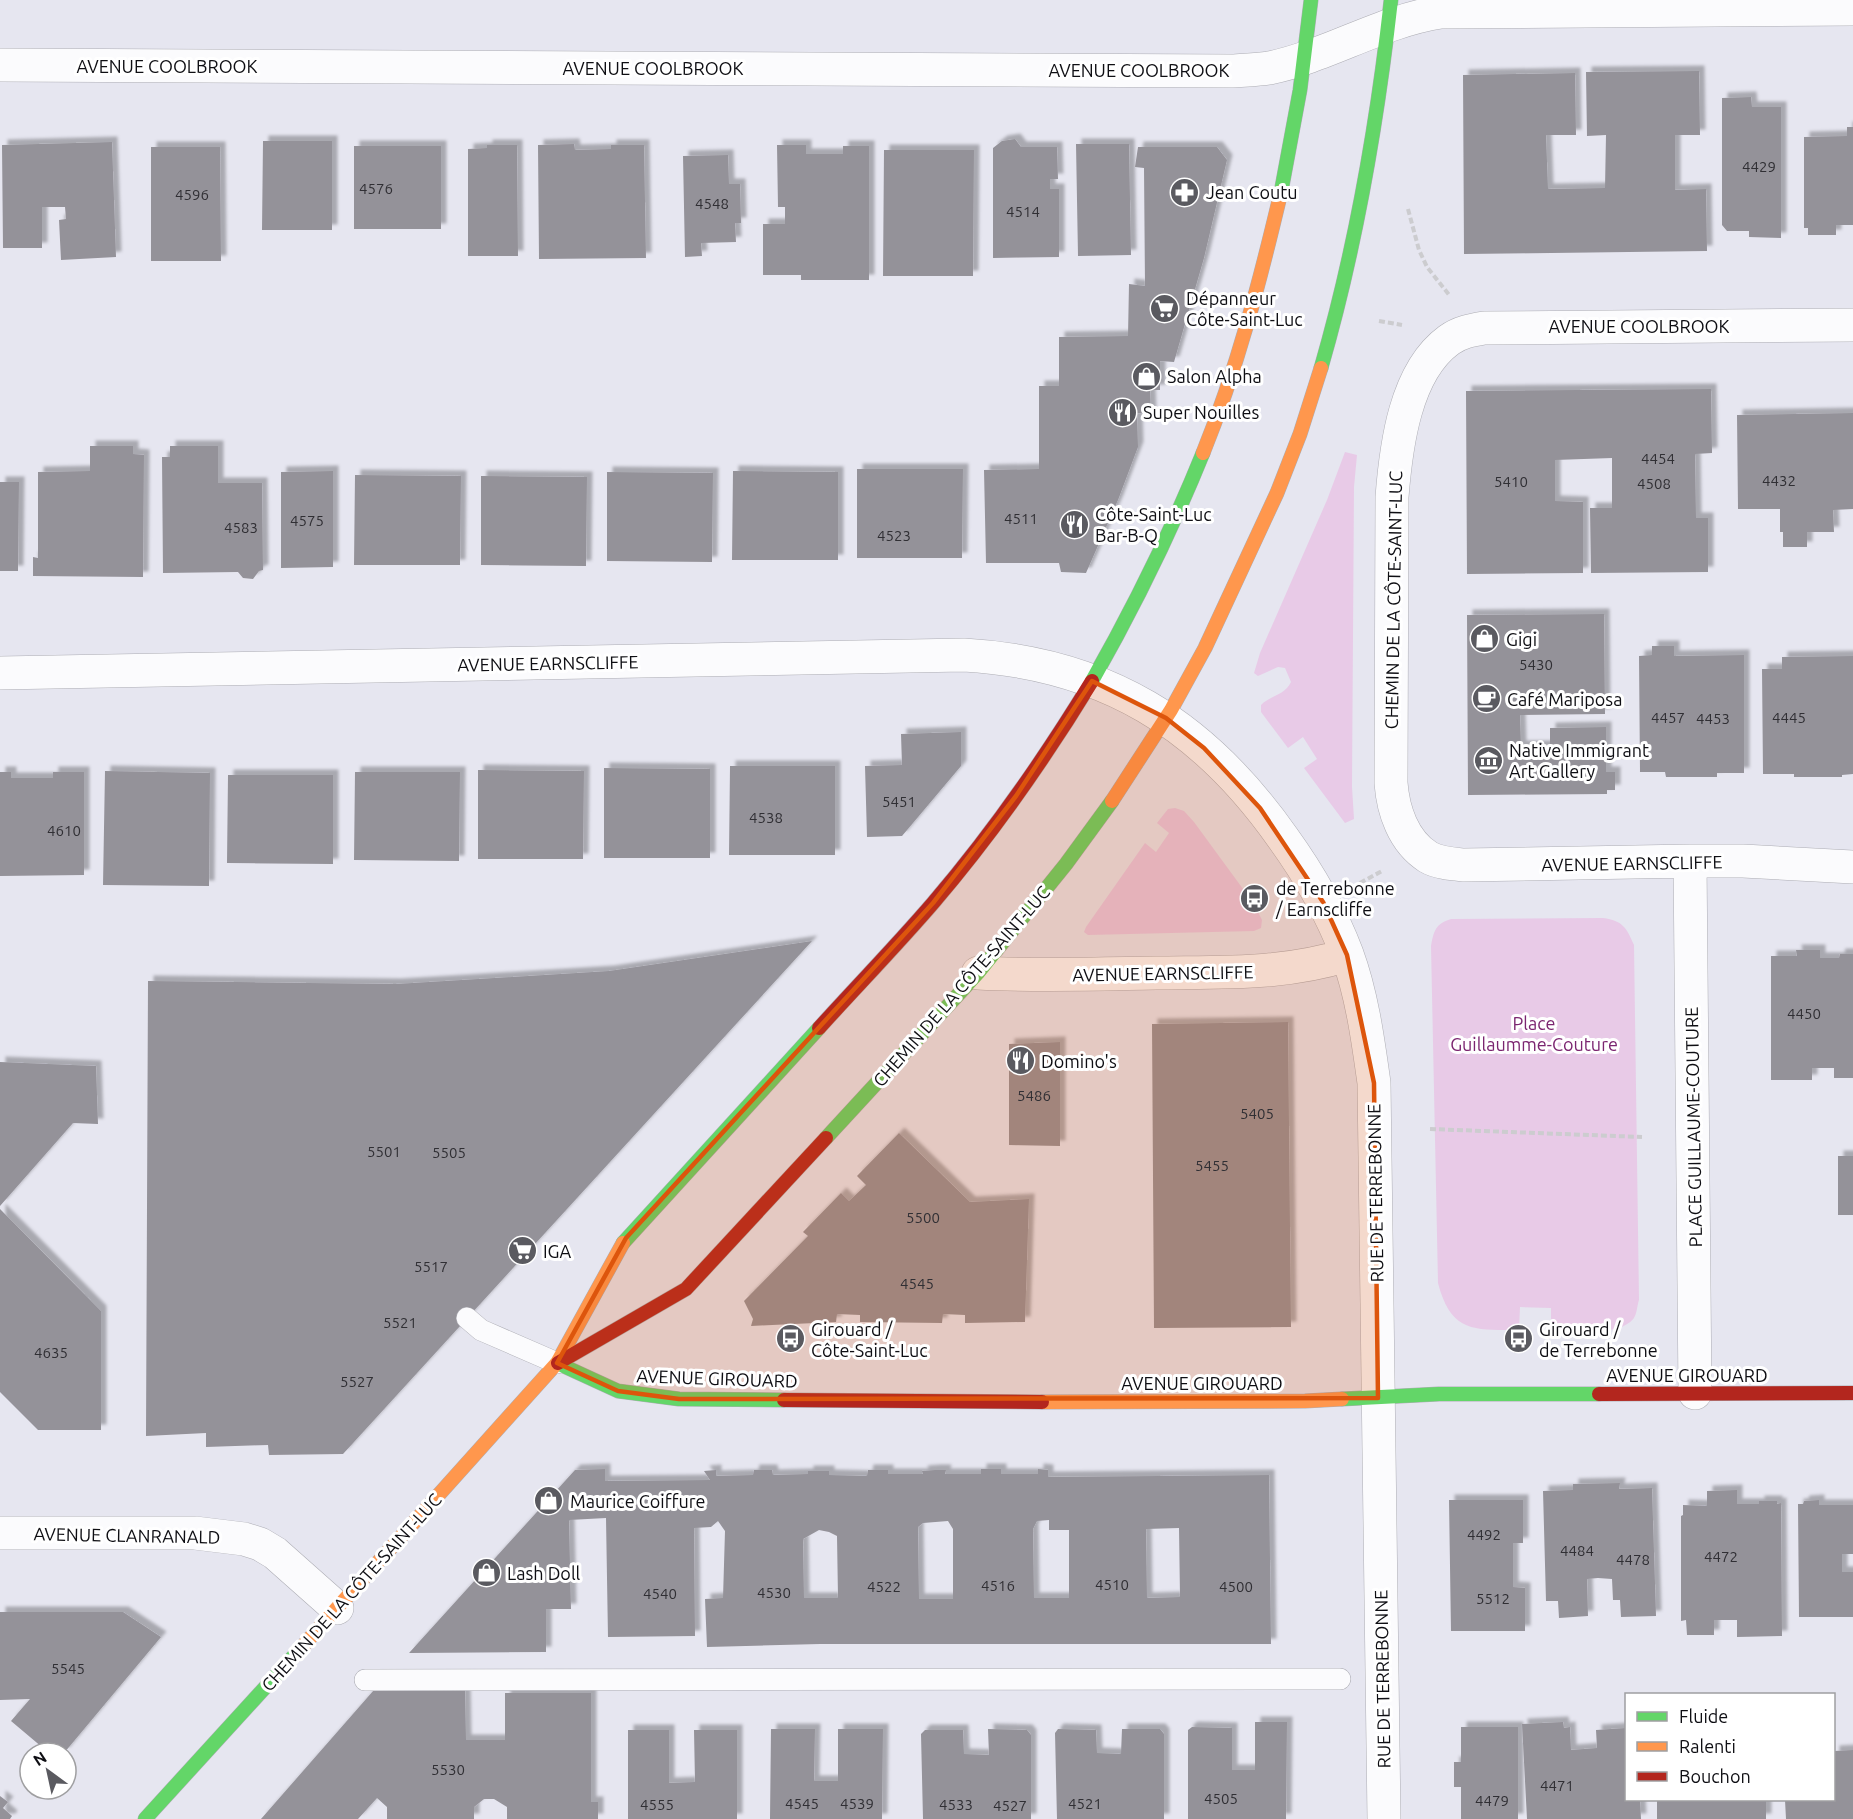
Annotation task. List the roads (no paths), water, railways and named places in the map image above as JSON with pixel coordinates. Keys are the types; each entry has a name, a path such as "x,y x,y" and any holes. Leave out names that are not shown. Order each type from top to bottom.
{"main road":[{"name":"CHEMIN DE LA CÔTE-SAINT-LUC","path":"145,1819 557,1363 626,1238 933,903 1016,796 1092,681 1124,624 1183,502 1240,354 1279,210 1293,136 1311,0"},
{"name":"CHEMIN DE LA CÔTE-SAINT-LUC","path":"557,1363 686,1289 978,973 1076,852 1126,781 1166,718 1194,669 1272,503 1318,377 1346,276 1371,160 1390,13"},
{"name":"AVENUE GIROUARD","path":"557,1363 618,1391 680,1399 1006,1402 1293,1401 1439,1394 1853,1393"}],"street":[{"name":"AVENUE COOLBROOK","path":"0,65 1232,71 1270,68 1304,58 1390,13 1406,20 1441,12 1853,9"},
{"name":"AVENUE COOLBROOK","path":"1433,354 1457,335 1484,327 1853,325"},
{"name":"CHEMIN DE LA CÔTE-SAINT-LUC","path":"1417,846 1400,824 1393,805 1391,783 1392,497 1398,445 1409,402 1420,373 1433,354"},
{"name":"AVENUE EARNSCLIFFE","path":"0,673 964,656 994,657 1040,664 1092,681"},
{"name":"RUE DE TERREBONNE","path":"1092,681 1116,690 1166,718 1219,762 1277,830 1323,902 1347,955 1364,1017 1374,1083 1384,1819"},
{"name":"AVENUE EARNSCLIFFE","path":"1417,846 1428,857 1464,865 1743,861 1853,867"},
{"name":"PLACE GUILLAUME-COUTURE","path":"1690,861 1695,1393"},
{"name":"AVENUE EARNSCLIFFE","path":"978,973 1038,975 1271,971 1312,965 1347,955"},
{"name":"AVENUE CLANRANALD","path":"0,1533 195,1533 244,1539 275,1553 337,1608"}],"lane":[{"path":"467,1318 481,1329 557,1363"},
{"path":"365,1680 1340,1679"}],"place":[{"name":"Jean Coutu","path":"1185,192"},
{"name":"Dépanneur Côte-Saint-Luc","path":"1165,308"},
{"name":"Salon Alpha","path":"1146,376"},
{"name":"Super Nouilles","path":"1122,412"},
{"name":"Côte-Saint-Luc Bar-B-Q","path":"1074,524"},
{"name":"Gigi","path":"1485,639"},
{"name":"Café Mariposa","path":"1486,699"},
{"name":"Native Immigrant Art Gallery","path":"1488,760"},
{"name":"de Terrebonne / Earnscliffe","path":"1255,898"},
{"name":"Domino's","path":"1020,1061"},
{"name":"IGA","path":"522,1251"},
{"name":"Girouard / Côte-Saint-Luc","path":"790,1339"},
{"name":"Girouard / de Terrebonne","path":"1518,1339"},
{"name":"Maurice Coiffure","path":"549,1501"},
{"name":"Lash Doll","path":"486,1573"}],"park label":[{"name":"Place Guillaumme-Couture","path":"1534,1033"}]}
